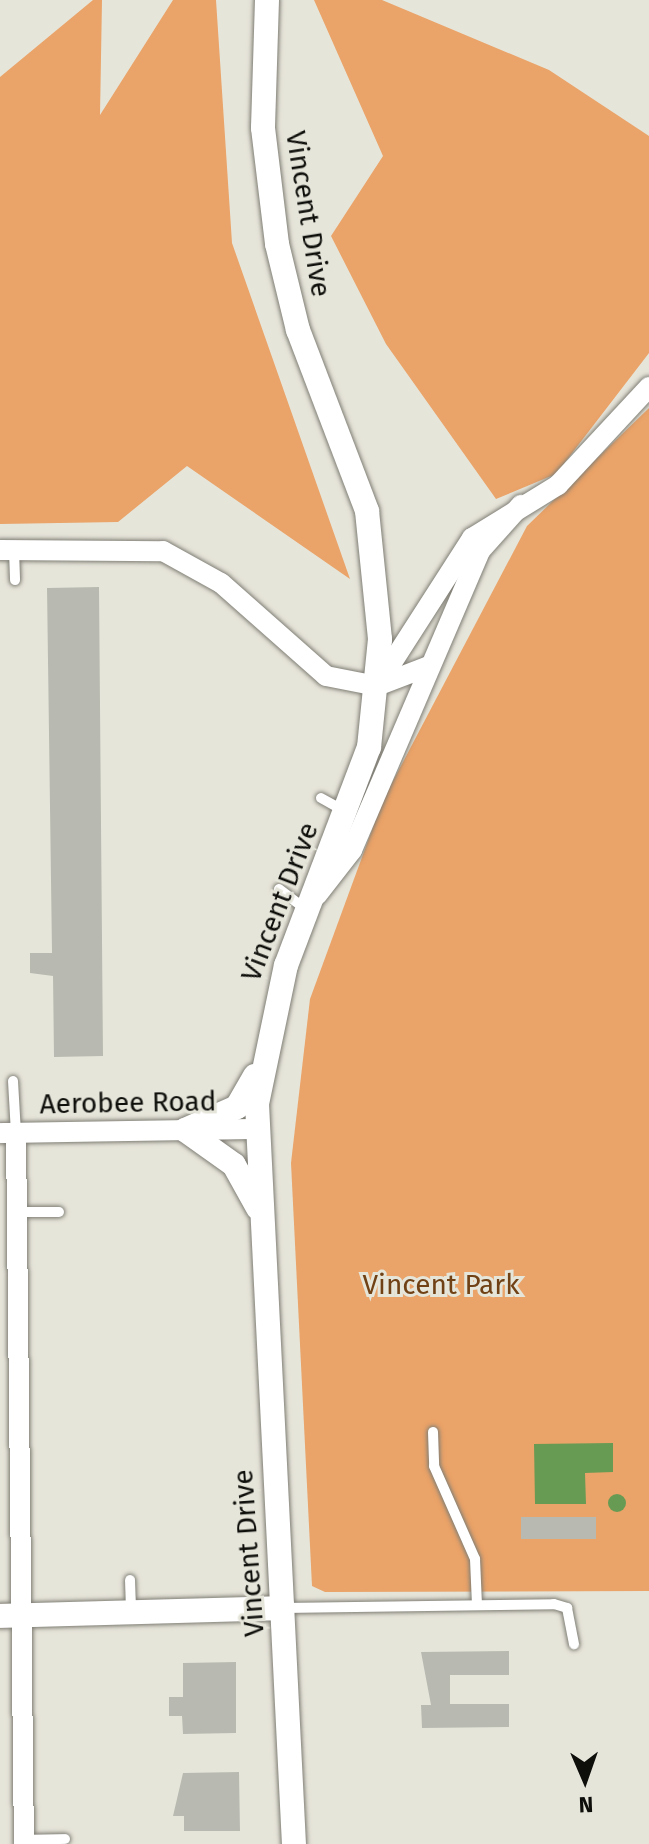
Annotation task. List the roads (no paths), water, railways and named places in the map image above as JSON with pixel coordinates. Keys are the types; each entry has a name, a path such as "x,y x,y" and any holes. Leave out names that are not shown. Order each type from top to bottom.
{"street":[{"name":"Vincent Drive","path":"267,0 263,128 277,244 298,330 367,511 378,603 377,686 369,747 347,812 307,909 260,1067 257,1129 260,1212 294,1844"},
{"path":"377,686 455,557 521,505 558,485 649,387"},
{"path":"307,909 352,850 480,551 521,505"},
{"path":"7,550 163,551 221,583 307,665 351,685 377,686 429,666"},
{"path":"185,1130 237,1107 260,1067"},
{"name":"Aerobee Road","path":"8,1133 257,1129"},
{"path":"185,1130 234,1165 260,1212"},
{"path":"8,1133 16,1212 10,1616 24,1842"},
{"path":"10,1616 283,1608"}],"lane":[{"path":"7,550 15,580"},
{"path":"321,798 347,812"},
{"path":"279,889 307,909"},
{"path":"8,1133 13,1081"},
{"path":"16,1212 59,1212"},
{"path":"433,1432 434,1466 475,1559 477,1605"},
{"path":"130,1580 131,1614"},
{"path":"283,1608 477,1605 567,1608 574,1644"},
{"path":"24,1842 65,1839"}],"park label":[{"name":"Vincent Park","path":"441,1285"}]}
